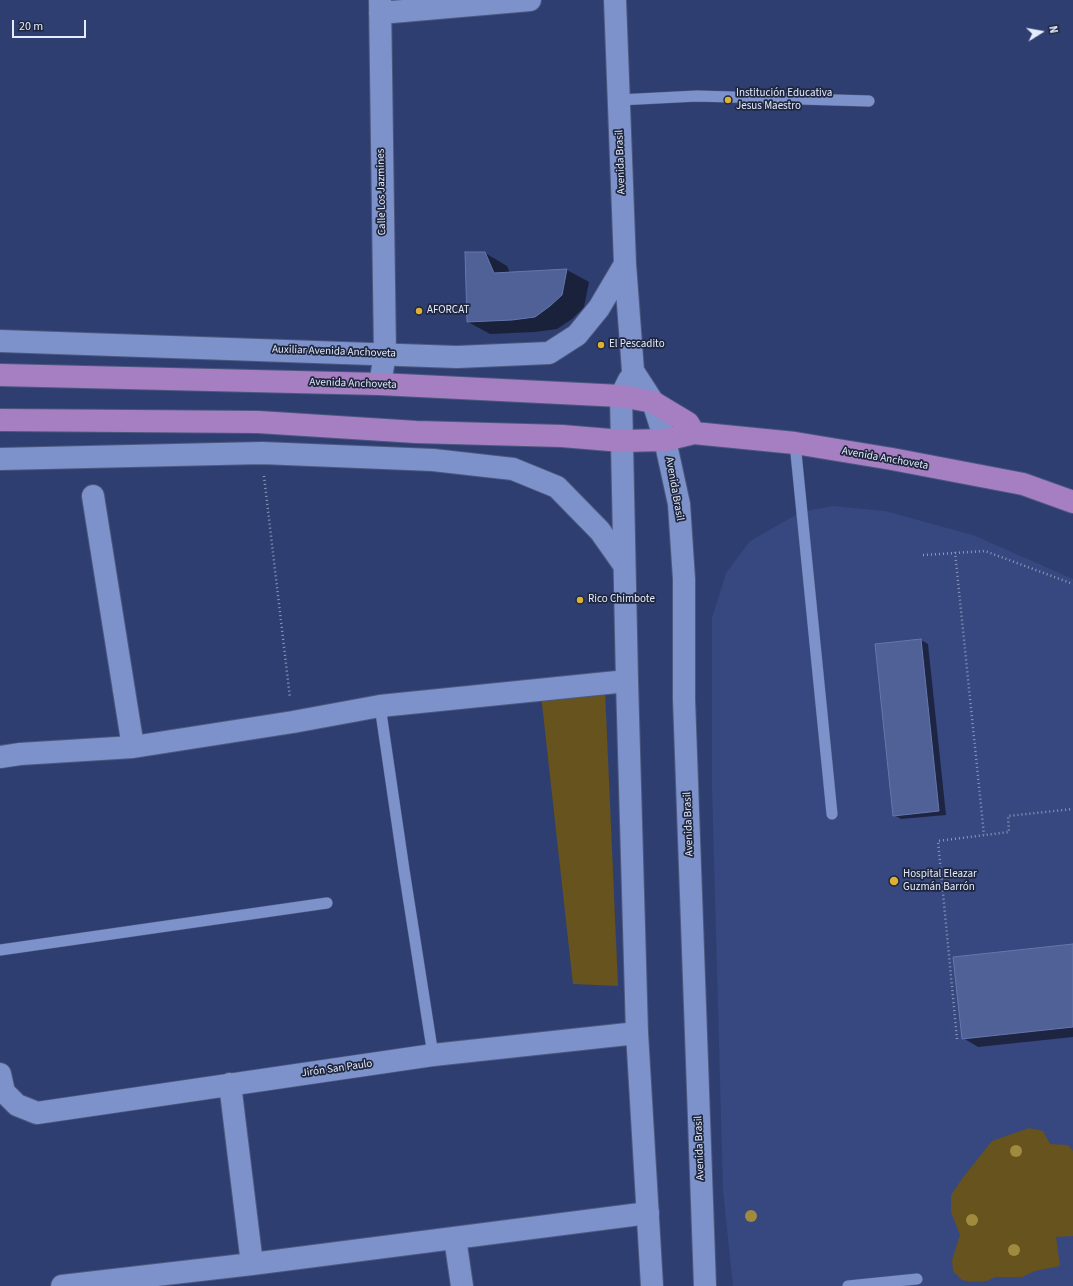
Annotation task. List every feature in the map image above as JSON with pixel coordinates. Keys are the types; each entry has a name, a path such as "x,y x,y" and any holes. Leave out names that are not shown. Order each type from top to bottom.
{"main road":[{"path":"380,7 530,0"},
{"name":"Avenida Brasil","path":"615,0 625,264 633,371 653,402 665,440 679,504 684,579 684,699 705,1286"},
{"name":"Calle Los Jazmines","path":"380,7 385,354 380,384"},
{"name":"Auxiliar Avenida Anchoveta","path":"0,341 457,357 549,352 577,335 599,308 625,264"},
{"path":"633,371 620,396 638,1033 652,1286"},
{"name":"Avenida Anchoveta","path":"0,375 380,384 620,396 653,402 688,424 694,433"},
{"name":"Avenida Anchoveta","path":"0,420 258,422 416,432 562,436 622,441 665,440 694,433 795,443 1023,484 1073,502"},
{"path":"0,459 262,453 432,460 513,469 557,486 600,531 624,565"},
{"path":"93,496 133,747"},
{"path":"0,757 20,754 133,747 293,722 380,706 627,681"},
{"name":"Jirón San Paulo","path":"0,1074 4,1092 17,1105 37,1113 433,1055 638,1033"},
{"path":"230,1084 252,1264"},
{"path":"62,1286 252,1264 648,1213"},
{"path":"455,1238 462,1286"}],"lane":[{"path":"619,100 697,96 869,100"},
{"path":"795,443 832,814"},
{"path":"380,706 402,862 433,1055"},
{"path":"0,950 327,903"},
{"path":"848,1286 917,1279"}],"path":[{"path":"262,453 293,722"},
{"path":"923,555 986,551 1073,584"},
{"path":"956,552 984,835"},
{"path":"957,1040 938,841 1009,832 1008,816 1073,809"}],"shaded area":[{"name":"Hospital Eleazar Guzmán Barrón","path":"833,506 885,511 973,535 1073,579 1073,1286 733,1286 723,1191 712,786 712,618 726,573 750,541 801,512"},
{"path":"605,690 618,986 573,984 541,695"},
{"path":"1029,1128 1043,1131 1050,1144 1068,1145 1073,1151 1073,1236 1056,1237 1060,1266 1035,1271 1022,1277 995,1277 987,1281 971,1282 962,1280 953,1271 952,1260 960,1235 951,1212 951,1195 992,1141"}],"building":[{"path":"465,252 485,252 494,273 567,269 562,295 535,317 512,320 467,322"},
{"path":"921,639 939,811 893,816 875,644"},
{"path":"1073,944 1073,1027 962,1039 953,957"}],"place":[{"name":"Institución Educativa Jesus Maestro","path":"728,100"},
{"name":"AFORCAT","path":"419,311"},
{"name":"El Pescadito","path":"601,345"},
{"name":"Rico Chimbote","path":"580,600"},
{"name":"Hospital Eleazar Guzmán Barrón","path":"894,881"}]}
